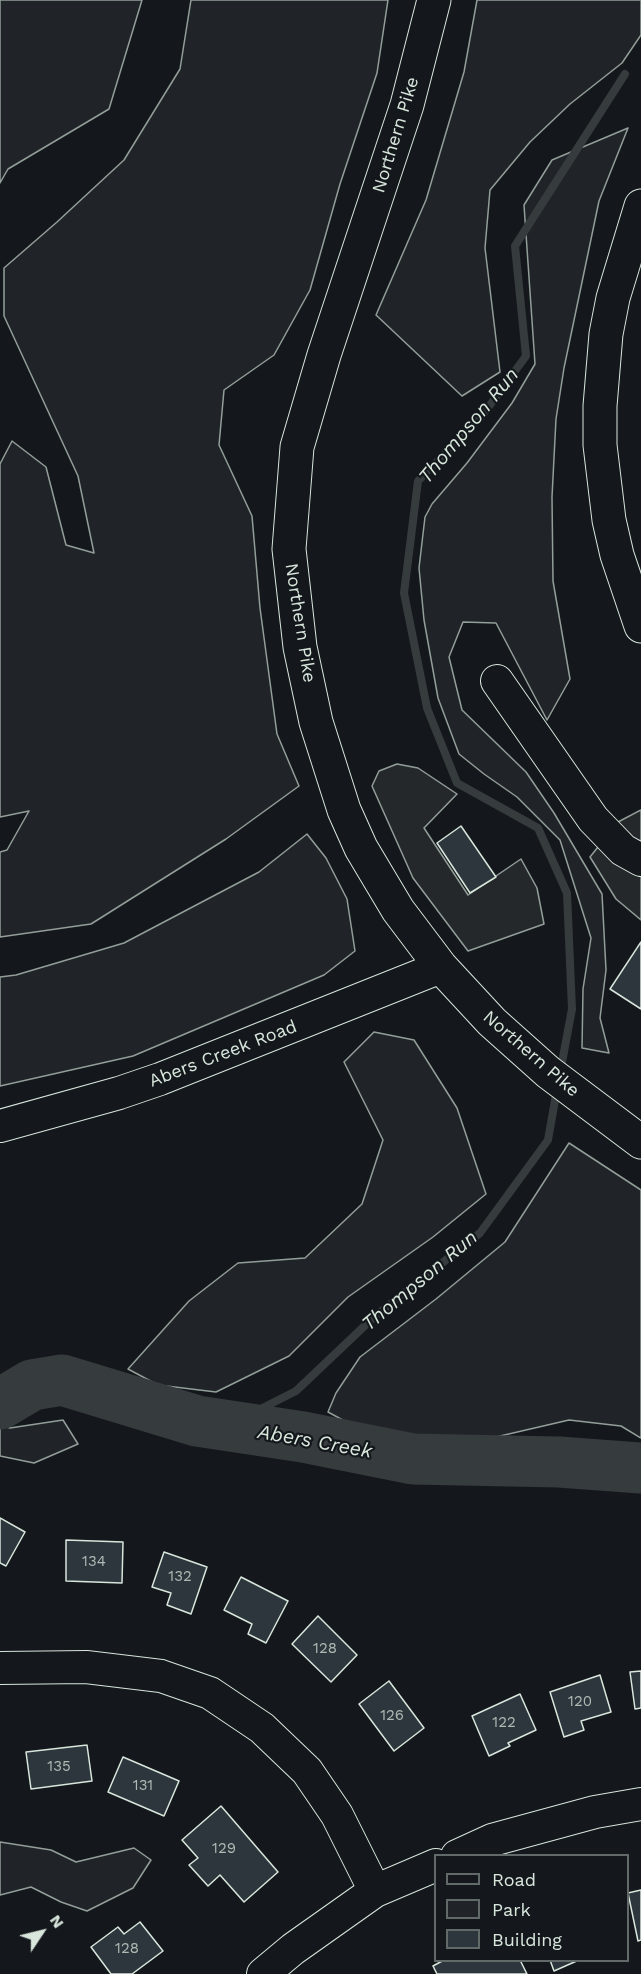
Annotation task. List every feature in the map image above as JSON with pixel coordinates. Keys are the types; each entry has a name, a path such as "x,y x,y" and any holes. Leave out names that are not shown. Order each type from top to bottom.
{"main road":[{"name":"Northern Pike","path":"434,0 407,105 324,355 297,447 289,549 300,647 329,767 344,810 378,879 412,929 441,967 492,1022 548,1072 640,1139"},
{"path":"641,206 613,298 606,334 600,406 602,464 609,520 617,555 641,627"}],"street":[{"path":"496,681 593,819 623,850 641,860"},
{"name":"Abers Creek Road","path":"0,1126 119,1094 441,967"},
{"path":"0,1668 86,1667 161,1677 210,1693 262,1728 307,1770 337,1815 375,1891"},
{"path":"461,1854 492,1840 594,1812 641,1804"},
{"path":"263,1974 293,1949 375,1891 434,1865"}],"green space":[{"path":"0,0 142,0 109,109 8,169 0,183"},
{"path":"191,0 388,0 377,73 340,184 310,290 274,355 224,390 219,445 252,516 260,608 277,734 299,786 226,839 91,924 0,937 0,852 7,850 29,811 0,817 0,464 12,441 46,467 66,545 94,553 78,476 4,316 4,268 124,160 180,69"},
{"path":"477,0 641,0 641,35 622,63 570,104 530,142 490,190 485,248 500,372 462,396 376,315 426,200 464,72"},
{"path":"628,128 599,201 564,368 556,419 552,497 553,581 570,679 547,720 496,623 463,622 449,657 462,710 526,772 554,813 602,894 606,970 600,1018 609,1053 582,1048 583,989 591,938 560,840 517,797 459,754 438,698 424,620 419,568 425,517 432,504 467,463 512,403 535,364 524,205 552,160"},
{"path":"307,834 326,858 347,899 355,951 324,975 133,1056 0,1086 0,977 16,975 124,943 259,872"},
{"path":"374,1032 414,1040 457,1108 486,1194 433,1237 348,1297 289,1356 216,1392 158,1385 128,1369 189,1301 238,1263 305,1258 362,1204 383,1140 344,1062"},
{"path":"569,1143 641,1190 641,1438 621,1426 569,1420 470,1443 374,1437 328,1412 336,1393 360,1357 505,1242"},
{"path":"63,1420 78,1444 34,1463 0,1456 0,1425 10,1428"},
{"path":"0,1842 51,1850 76,1862 134,1848 151,1860 133,1888 87,1911 61,1902 31,1887 0,1895"}],"shaded area":[{"path":"397,764 418,768 457,794 424,828 468,895 521,859 537,888 544,924 468,951 413,878 372,786 379,771"},
{"path":"641,810 641,920 616,899 590,857 618,822"}],"building":[{"path":"461,826 496,877 470,893 437,843"},
{"path":"641,942 641,1009 610,989"},
{"path":"0,1518 25,1532 6,1566 0,1563"},
{"path":"66,1540 123,1542 122,1583 66,1581"},
{"path":"164,1552 207,1567 191,1614 167,1605 171,1593 152,1587"},
{"path":"241,1577 288,1601 266,1643 248,1634 252,1624 224,1610"},
{"path":"318,1616 357,1655 331,1682 292,1644"},
{"path":"641,1671 641,1708 635,1709 630,1672"},
{"path":"600,1675 611,1712 581,1721 584,1730 564,1737 550,1692"},
{"path":"389,1681 424,1728 394,1751 359,1704"},
{"path":"520,1694 536,1730 508,1743 510,1746 489,1756 472,1716"},
{"path":"87,1745 92,1781 31,1789 26,1752"},
{"path":"123,1757 179,1781 164,1816 108,1792"},
{"path":"221,1806 278,1872 244,1902 220,1875 208,1886 189,1865 198,1858 182,1840"},
{"path":"641,1890 641,1940 638,1941 629,1898 629,1893"},
{"path":"140,1922 163,1951 132,1974 111,1974 91,1947 118,1927 124,1934"},
{"path":"440,1962 521,1962 527,1974 437,1974 433,1966"},
{"path":"551,1962 574,1962 554,1971"}],"waterway":[{"name":"Thompson Run","path":"560,1073 572,1009 567,893 538,828 457,783 427,708 404,593 418,481 482,416 526,356 515,246 625,74"},
{"name":"Thompson Run","path":"227,1426 296,1391 374,1317 480,1233 548,1140 557,1089"},
{"name":"Abers Creek","path":"0,1404 32,1385 62,1380 197,1421 303,1437 413,1459 559,1462 641,1468"}]}
